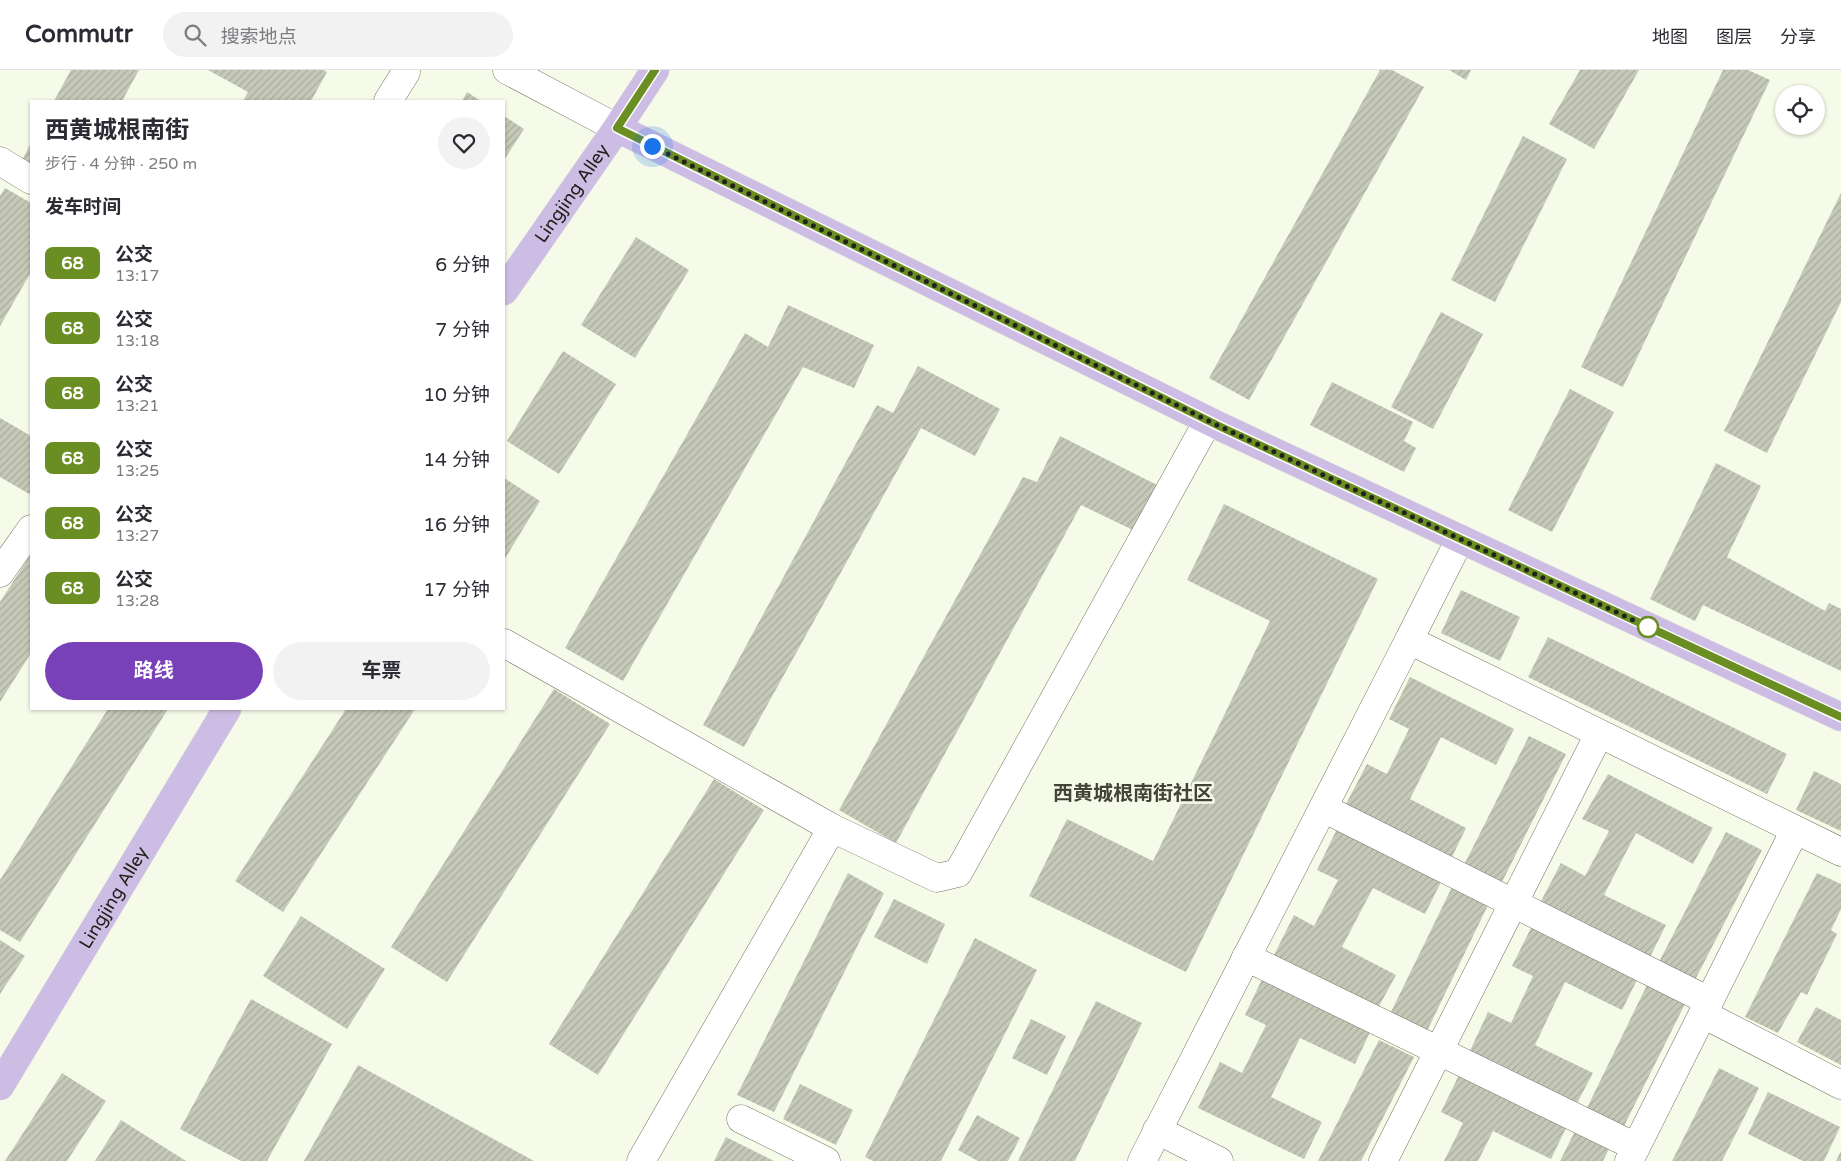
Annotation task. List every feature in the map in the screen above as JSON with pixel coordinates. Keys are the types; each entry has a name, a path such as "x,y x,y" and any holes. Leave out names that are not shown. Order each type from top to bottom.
{"main road":[{"name":"Lingjing Alley","path":"505,290 655,70"},
{"path":"617,128 1208,421 1841,716"},
{"name":"Lingjing Alley","path":"0,1086 226,710"}],"street":[{"path":"507,70 617,128"},
{"path":"389,100 406,72"},
{"path":"0,161 30,179"},
{"path":"505,644 832,828 937,878 958,873 1208,421"},
{"path":"0,573 30,530"},
{"path":"1142,1161 1460,539"},
{"path":"1408,640 1841,852"},
{"path":"1383,1161 1599,734"},
{"path":"1323,808 1514,903 1706,1008 1841,1086"},
{"path":"641,1161 832,828"},
{"path":"1246,956 1439,1051 1633,1154 1795,830"},
{"path":"741,1119 826,1161"},
{"path":"1157,1130 1219,1161"}],"building":[{"path":"71,70 139,70 123,100 55,100"},
{"path":"208,70 323,70 327,72 312,100 244,100 248,92"},
{"path":"1380,70 1392,70 1424,87 1249,400 1209,378"},
{"path":"1449,70 1471,70 1466,80"},
{"path":"1580,70 1639,70 1594,149 1549,124"},
{"path":"1723,70 1748,70 1770,80 1623,387 1581,367"},
{"path":"467,92 479,100 463,100"},
{"path":"505,117 524,129 505,158"},
{"path":"1523,136 1567,159 1495,302 1451,280"},
{"path":"30,145 30,169 20,164"},
{"path":"5,188 30,202 30,274 0,326 0,196"},
{"path":"1841,193 1841,302 1767,453 1724,431"},
{"path":"636,237 689,270 635,358 581,325"},
{"path":"788,305 874,345 854,388 803,367 623,681 565,648 745,333 768,347"},
{"path":"1441,312 1483,334 1433,429 1391,407"},
{"path":"563,351 616,384 559,474 507,441"},
{"path":"918,366 1000,409 975,456 921,428 744,747 703,725 877,405 893,413"},
{"path":"1332,382 1413,422 1404,441 1416,448 1404,472 1310,425"},
{"path":"1570,389 1614,412 1552,532 1508,510"},
{"path":"0,418 30,435 30,494 0,477"},
{"path":"1060,436 1159,486 1137,532 1081,505 896,843 839,810 1023,477 1037,482"},
{"path":"1716,463 1761,486 1727,557 1825,611 1829,603 1841,609 1841,671 1703,605 1695,621 1650,599"},
{"path":"505,479 540,501 505,558"},
{"path":"1224,504 1378,579 1186,972 1029,896 1067,819 1153,861 1270,621 1187,580"},
{"path":"30,556 30,655 0,702 0,602"},
{"path":"1461,590 1520,617 1500,661 1441,633"},
{"path":"1548,637 1787,754 1767,794 1528,677"},
{"path":"1410,677 1514,729 1496,765 1441,737 1410,799 1466,828 1451,859 1345,806 1367,764 1387,774 1409,729 1389,719"},
{"path":"554,689 610,724 447,982 391,947"},
{"path":"107,710 167,710 20,942 0,930 0,880"},
{"path":"345,710 414,710 283,912 235,881"},
{"path":"1529,736 1566,754 1501,884 1464,865"},
{"path":"1814,771 1841,784 1841,831 1796,810"},
{"path":"1608,774 1713,828 1693,864 1636,833 1604,895 1666,925 1649,959 1539,905 1561,863 1585,876 1609,831 1582,819"},
{"path":"714,779 764,810 598,1075 549,1044"},
{"path":"1338,827 1442,880 1425,914 1373,888 1342,947 1396,975 1377,1010 1273,957 1294,915 1314,926 1338,880 1317,870"},
{"path":"1726,832 1762,850 1695,980 1659,962"},
{"path":"848,873 884,893 774,1112 737,1095"},
{"path":"1817,873 1841,884 1841,909 1831,930 1837,934 1807,995 1801,992 1778,1033 1745,1017"},
{"path":"1453,885 1489,903 1427,1031 1390,1014"},
{"path":"894,899 945,924 927,964 874,937"},
{"path":"301,916 385,969 347,1029 263,976"},
{"path":"1533,924 1639,976 1622,1010 1565,982 1535,1045 1593,1073 1576,1105 1469,1053 1488,1012 1511,1023 1533,976 1512,966"},
{"path":"975,938 1037,970 941,1161 873,1161 865,1157"},
{"path":"0,940 25,956 0,994"},
{"path":"1263,977 1371,1030 1355,1064 1300,1038 1271,1097 1322,1122 1304,1159 1198,1108 1220,1062 1242,1073 1266,1025 1245,1015"},
{"path":"1647,985 1685,1004 1622,1130 1585,1112"},
{"path":"251,999 332,1044 267,1161 241,1161 180,1129"},
{"path":"1096,1001 1142,1023 1075,1161 1018,1161"},
{"path":"1816,1007 1841,1020 1841,1065 1797,1042"},
{"path":"1031,1019 1066,1036 1047,1075 1012,1058"},
{"path":"1379,1040 1414,1057 1361,1161 1318,1161"},
{"path":"358,1065 534,1161 304,1161"},
{"path":"1719,1068 1759,1088 1722,1161 1672,1161"},
{"path":"62,1073 106,1101 67,1161 5,1161"},
{"path":"1460,1073 1567,1126 1551,1159 1493,1131 1478,1161 1444,1161 1463,1123 1441,1112"},
{"path":"800,1084 853,1110 836,1145 783,1119"},
{"path":"1768,1092 1840,1127 1824,1161 1803,1161 1748,1134"},
{"path":"977,1115 1020,1138 1008,1161 978,1161 958,1150"},
{"path":"121,1120 186,1161 95,1161"},
{"path":"1575,1131 1609,1149 1603,1161 1560,1161"},
{"path":"726,1137 774,1161 714,1161"},
{"path":"1841,1151 1841,1161 1836,1161"}],"bus line":[{"name":"68","path":"655,70 617,128 1221,427 1841,717"}],"district":[{"name":"西黄城根南街社区","path":"1133,794"}],"route":[{"path":"652,146 1221,427 1648,627"}]}
